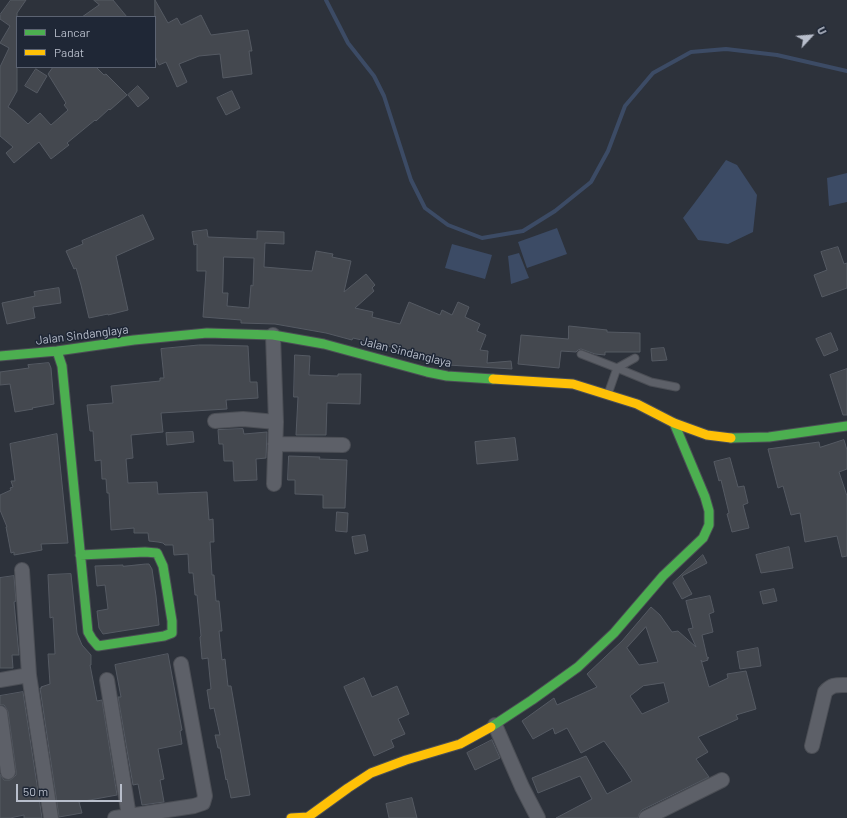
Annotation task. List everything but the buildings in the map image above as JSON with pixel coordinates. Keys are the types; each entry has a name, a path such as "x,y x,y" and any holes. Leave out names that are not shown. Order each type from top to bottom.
{"street":[{"name":"Jalan Sindanglaya","path":"0,356 57,351 134,340 207,334 273,335 324,344 447,376 573,384 637,404 674,423 707,435 735,438 769,437 847,427"},
{"path":"273,335 276,422 274,484"},
{"path":"57,351 62,366 80,555 88,632 92,640 98,646 164,636 172,633 170,605 162,566 157,553 145,552 80,555"},
{"path":"215,421 243,420 276,422"},
{"path":"291,818 308,817 371,773 406,760 460,744 495,725 578,667 614,633 664,576 703,538 708,525 709,511 705,497 674,423"},
{"path":"275,444 343,445"},
{"path":"22,570 29,675 51,818"},
{"path":"115,818 194,806 203,803 205,796 181,664"},
{"path":"0,680 29,675"},
{"path":"107,680 129,816"},
{"path":"812,746 825,692 829,687 835,685 847,685"},
{"path":"0,713 8,772"},
{"path":"495,725 522,787 538,818"},
{"path":"646,818 722,780"}],"lane":[{"path":"581,354 651,382 676,387"},
{"path":"608,394 617,368 635,358"}],"water":[{"path":"726,160 737,165 757,195 753,232 728,244 698,240 683,218"},
{"path":"847,173 847,202 829,206 827,178"},
{"path":"557,228 567,254 527,268 518,242"},
{"path":"452,244 492,255 485,279 445,268"},
{"path":"519,253 529,278 511,284 508,256"}],"waterway":[{"path":"326,0 348,43 374,76 384,96 411,180 425,208 448,225 482,238 523,231 555,211 591,182 608,151 625,106 653,73 691,52 726,49 777,55 847,71"}],"traffic: fast":[{"path":"0,356 57,351 134,340 207,333 273,335 324,344 427,372 447,376 493,379"},
{"path":"57,351 62,366 88,632 98,646 164,636 172,633 172,621 163,566 157,553 145,552 80,555"},
{"path":"491,727 578,667 614,633 663,576 703,538 709,525 709,511 705,497 674,423"},
{"path":"731,438 769,437 847,426"}],"traffic: slow":[{"path":"493,379 573,384 637,404 674,423 707,435 731,438"},
{"path":"291,818 308,817 371,773 406,760 460,744 491,727"}]}
